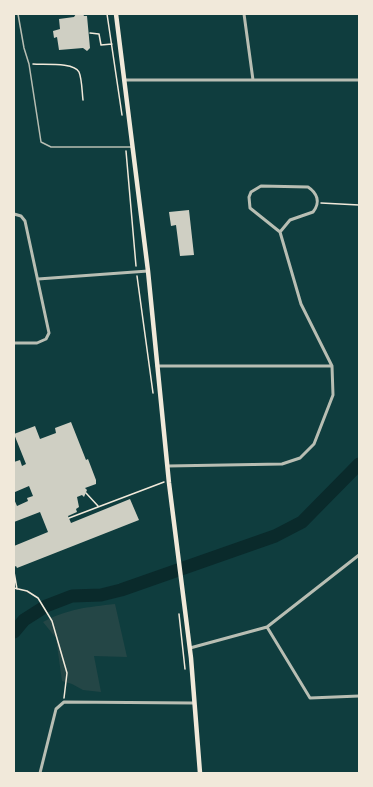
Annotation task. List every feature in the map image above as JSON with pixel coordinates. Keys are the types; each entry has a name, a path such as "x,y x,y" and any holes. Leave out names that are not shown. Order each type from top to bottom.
{"main road":[{"path":"116,14 125,80 128,147 148,271 168,466 167,481 190,648 193,703 200,773"}],"street":[{"path":"244,14 253,80"},
{"path":"125,80 359,80"},
{"path":"168,466 282,464 300,458 314,444 333,395 332,366 301,304 280,232 250,208 249,197 256,188 261,186 282,185 308,187 316,196 318,203 313,212 290,220 280,232"},
{"path":"14,214 21,216 25,221 49,333 46,339 36,343 14,343"},
{"path":"38,279 148,271"},
{"path":"157,366 332,366"},
{"path":"190,648 267,627 359,554"},
{"path":"267,627 310,698 359,696"},
{"path":"40,773 56,709 64,702 193,703"}],"lane":[{"path":"18,14 24,48 29,64 41,142 51,148 128,147"}],"path":[{"path":"107,14 122,118"},
{"path":"90,33 99,34 101,45 112,44"},
{"path":"29,64 68,65 74,67 79,71 83,100"},
{"path":"128,147 136,272 154,396"},
{"path":"318,203 359,205"},
{"path":"165,489 167,481"},
{"path":"69,518 167,481"},
{"path":"86,493 98,506"},
{"path":"14,572 17,589"},
{"path":"14,588 27,591 38,598 52,621 67,673 64,702"}],"shaded area":[{"path":"115,604 127,657 94,656 101,692 83,690 62,681 56,638 43,622 69,611"}],"building":[{"path":"76,14 83,14 84,16 87,16 90,48 87,51 83,48 59,50 57,37 54,38 53,31 60,29 59,19 74,17"},
{"path":"189,210 194,255 180,256 176,225 171,226 169,212"},
{"path":"71,422 86,460 88,459 96,480 96,484 85,488 87,490 84,497 82,495 77,497 79,507 76,509 77,512 68,516 71,523 130,499 139,520 17,568 16,566 14,567 14,546 48,532 40,512 14,522 14,499 17,506 28,501 27,498 33,496 29,486 15,492 14,491 14,462 20,460 22,466 26,464 14,434 35,426 40,439 56,433 55,428"}],"waterway":[{"path":"14,632 24,620 46,606 72,596 101,595 121,590 275,536 302,522 359,464"}]}
